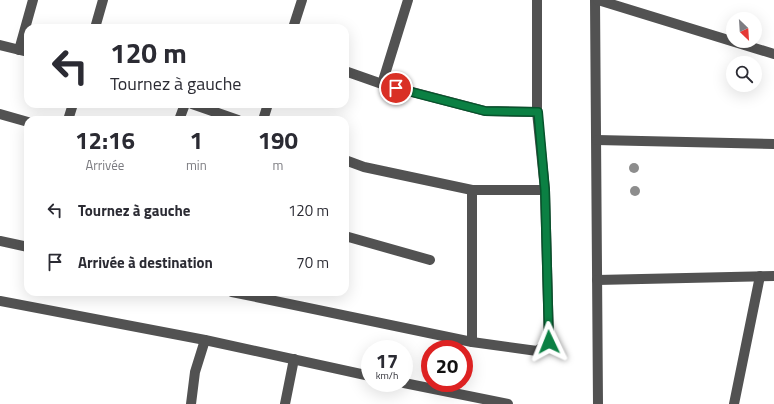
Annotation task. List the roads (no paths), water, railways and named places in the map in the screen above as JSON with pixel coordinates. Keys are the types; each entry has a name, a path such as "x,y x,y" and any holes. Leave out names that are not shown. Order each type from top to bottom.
{"street":[{"path":"28,24 33,0"},
{"path":"96,24 103,0"},
{"path":"294,24 302,0"},
{"path":"382,84 408,0"},
{"path":"473,342 537,351 549,342 545,190 538,112 537,0"},
{"path":"598,404 596,0 774,54"},
{"path":"0,45 23,51"},
{"path":"349,72 382,84 485,111 538,112"},
{"path":"204,108 226,116"},
{"path":"0,114 24,121"},
{"path":"597,140 774,144"},
{"path":"349,162 364,168 472,190 545,190"},
{"path":"472,190 472,340"},
{"path":"349,237 430,260"},
{"path":"0,241 24,246"},
{"path":"734,404 760,276"},
{"path":"597,280 774,276"},
{"path":"251,296 462,340"},
{"path":"0,301 205,340 361,374"},
{"path":"191,404 195,372 205,340"},
{"path":"284,404 294,359"},
{"path":"413,385 508,404"}]}
